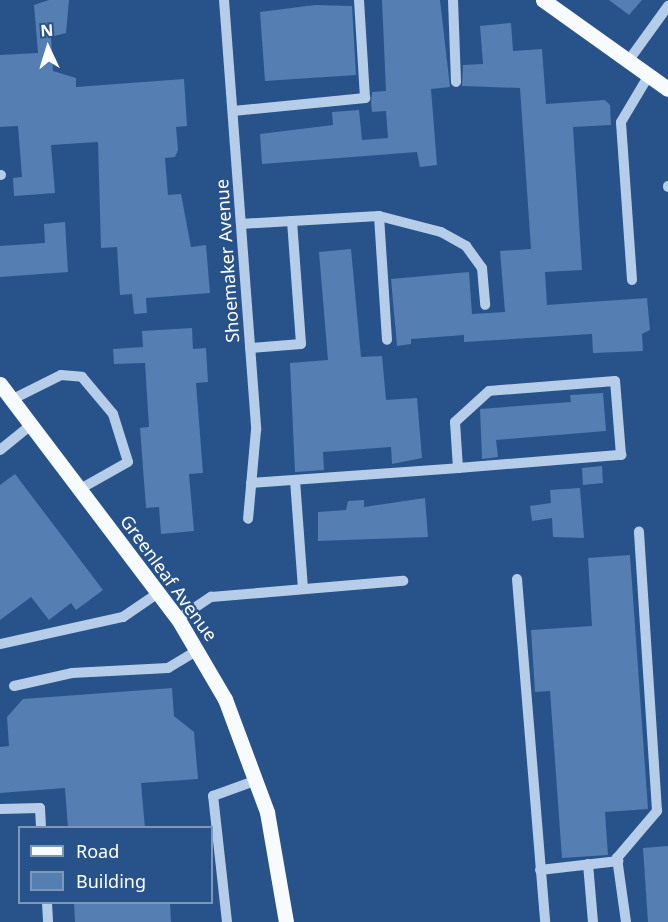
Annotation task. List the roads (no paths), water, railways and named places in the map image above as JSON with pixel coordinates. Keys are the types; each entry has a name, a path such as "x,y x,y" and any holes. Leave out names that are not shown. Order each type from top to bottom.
{"main road":[{"path":"544,1 668,89"},
{"name":"Greenleaf Avenue","path":"0,384 178,619 198,650 258,780 283,879 286,922"}],"street":[{"name":"Shoemaker Avenue","path":"224,0 256,430 248,519"},
{"path":"232,111 365,98 359,0"},
{"path":"453,0 456,82"},
{"path":"629,60 668,6"},
{"path":"632,280 621,122 649,75"},
{"path":"241,224 379,216 441,232 466,246 482,268 485,305"},
{"path":"379,216 387,340"},
{"path":"250,348 301,344 292,221"},
{"path":"11,400 61,375 82,377 113,414 128,462 80,489"},
{"path":"251,483 458,468 621,455 615,381 489,391 455,422 458,468"},
{"path":"0,450 30,426"},
{"path":"295,480 303,589"},
{"path":"626,922 618,861 657,810 639,532"},
{"path":"517,579 545,922"},
{"path":"178,619 211,597 403,580"},
{"path":"0,644 123,617 158,593"},
{"path":"14,686 72,674 168,668 198,650"},
{"path":"227,922 213,796 258,780"},
{"path":"0,809 40,808 41,826"},
{"path":"540,870 618,861"},
{"path":"588,864 593,922"},
{"path":"47,904 48,922"}]}
